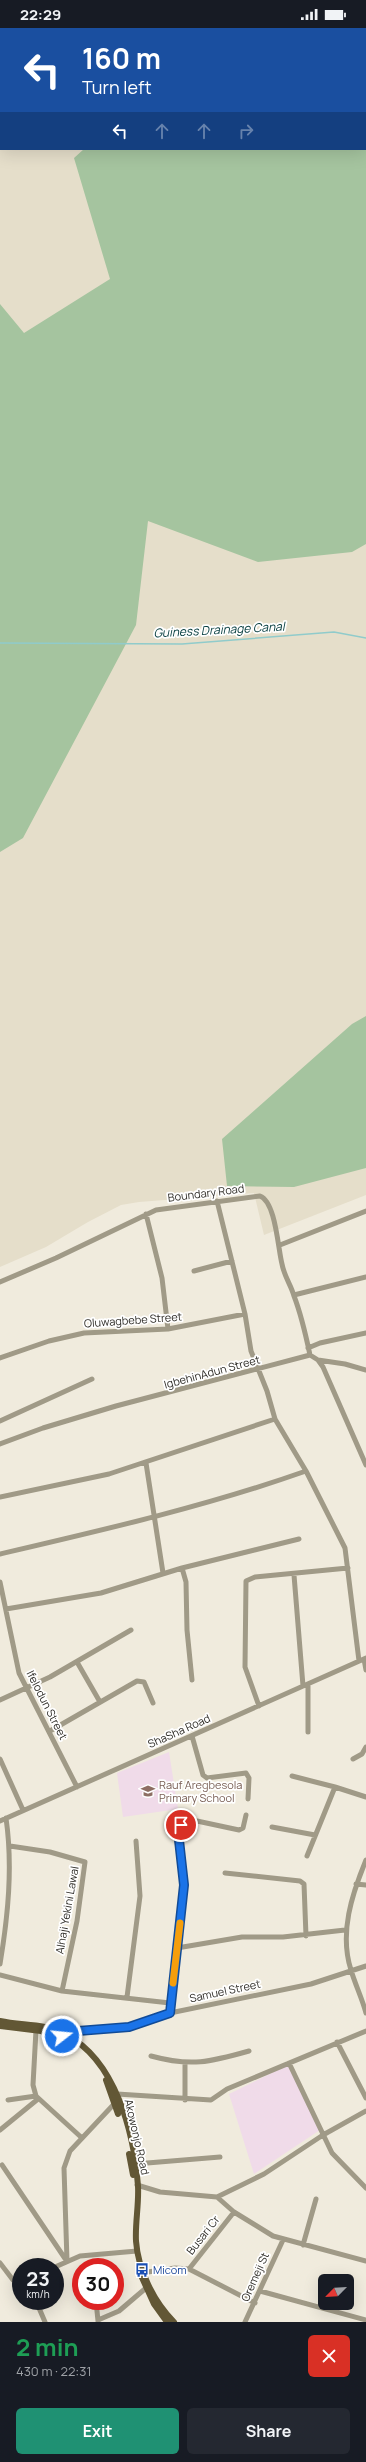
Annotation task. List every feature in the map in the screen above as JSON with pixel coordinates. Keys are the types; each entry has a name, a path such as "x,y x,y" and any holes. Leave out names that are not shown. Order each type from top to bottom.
{"main road":[{"name":"Akowonjo Road","path":"0,2021 38,2025 63,2035 77,2041 99,2063 117,2094 135,2164 137,2185 135,2251"},
{"name":"Akowonjo Road","path":"0,2026 63,2035 95,2064 106,2080 115,2102 133,2175 135,2251 146,2288 168,2322"},
{"name":"Akowonjo Road","path":"141,2273 156,2299 174,2322"}],"street":[{"name":"Boundary Road","path":"0,1282 68,1252 146,1214 168,1207 260,1196 264,1198 280,1245 282,1265 294,1295 310,1355"},
{"path":"217,1201 245,1314 251,1351 260,1370 275,1419 306,1471 345,1548 366,1670"},
{"path":"280,1245 366,1211"},
{"path":"146,1214 162,1278 168,1329"},
{"path":"194,1271 232,1261"},
{"path":"294,1295 366,1277"},
{"name":"Oluwagbebe Street","path":"0,1358 49,1341 84,1333 168,1329 245,1314"},
{"path":"308,1348 320,1343 366,1333"},
{"path":"310,1355 318,1360 366,1370"},
{"name":"IgbehinAdun Street","path":"0,1444 43,1428 116,1406 260,1370 310,1355"},
{"path":"318,1360 366,1465"},
{"path":"0,1421 92,1379"},
{"path":"0,1497 71,1483 146,1463 275,1419"},
{"path":"146,1463 156,1516 163,1573"},
{"path":"0,1554 156,1516 245,1491 306,1471"},
{"path":"6,1609 101,1593 163,1573 299,1539"},
{"path":"182,1568 186,1582 187,1630 192,1680"},
{"path":"259,1706 245,1667 244,1584 249,1579 255,1577 294,1575 348,1568"},
{"path":"294,1575 308,1732"},
{"name":"Ifelodun Street","path":"0,1582 17,1666 77,1787"},
{"path":"0,1700 77,1662 131,1630"},
{"name":"ShaSha Road","path":"0,1821 363,1659"},
{"path":"77,1662 100,1702"},
{"path":"50,1731 141,1680 144,1682 152,1703"},
{"path":"192,1736 202,1775 207,1778 246,1773 249,1778 248,1799"},
{"path":"353,1758 362,1754 366,1747"},
{"path":"0,1759 23,1810"},
{"path":"292,1776 334,1787 366,1798"},
{"path":"307,1856 334,1787"},
{"path":"170,2013 184,1885 179,1840 181,1825 184,1822 197,1821 239,1830 243,1828 246,1815"},
{"path":"0,1964 8,1898 10,1846 6,1818"},
{"path":"272,1827 315,1835"},
{"path":"126,1997 140,1896 136,1841"},
{"name":"Alhaji Yekini Lawal","path":"10,1846 50,1852 85,1862 77,1921 62,1991"},
{"path":"366,1860 356,1884 345,1930 351,1970 366,2013"},
{"path":"225,1874 300,1880 304,1884 306,1936"},
{"path":"356,1884 366,1885"},
{"path":"177,1948 242,1936 306,1936 345,1930"},
{"name":"Samuel Street","path":"63,2035 129,2027 170,2013 311,1984 366,1966"},
{"path":"0,1975 62,1991 170,2003"},
{"path":"36,2030 33,2085 37,2097 82,2138"},
{"path":"117,2094 185,2100 211,2100 227,2089 366,2031"},
{"path":"338,2042 366,2098"},
{"path":"151,2056 185,2064 213,2060 249,2051"},
{"path":"289,2063 332,2153 366,2188"},
{"path":"185,2064 185,2100"},
{"path":"8,2100 37,2097"},
{"path":"0,2130 37,2097"},
{"path":"67,2260 64,2168 70,2151 115,2102"},
{"path":"137,2185 160,2192 217,2197 264,2174 323,2135 366,2111"},
{"path":"135,2164 220,2157"},
{"path":"2,2165 67,2260"},
{"path":"217,2197 234,2212 257,2227 283,2240 366,2261"},
{"path":"302,2244 316,2199"},
{"name":"Busari Cr","path":"141,2273 175,2268 189,2269 234,2212"},
{"name":"Oremeji St","path":"245,2322 283,2240"},
{"path":"64,2262 80,2256 135,2251"},
{"path":"0,2263 12,2279"},
{"path":"189,2269 255,2303"},
{"path":"97,2310 98,2321 119,2311 146,2288"},
{"path":"260,2291 366,2320"},
{"path":"40,2310 45,2322"}],"shaded area":[{"path":"0,150 366,150 366,1195 264,1235 254,1193 139,1202 121,1205 88,1222 46,1247 0,1267"},
{"name":"Rauf Aregbesola Primary School","path":"169,1752 178,1809 123,1817 117,1773"},
{"path":"288,2065 320,2130 254,2174 229,2094"}],"green space":[{"path":"83,150 366,150 366,544 352,552 258,562 148,521 136,625 23,838 0,852 0,304 24,333 110,279 74,158"},
{"path":"366,1016 366,1168 294,1187 227,1186 222,1139 352,1024"}],"waterway":[{"name":"Guiness Drainage Canal","path":"0,643 182,644 334,632 366,638"}],"slow traffic":[{"path":"173,1983 180,1923"}],"place":[{"name":"Rauf Aregbesola Primary School","path":"148,1791"},
{"name":"Micom","path":"142,2270"}],"route":[{"path":"62,2036 64,2033 78,2031 129,2027 170,2013 184,1885 179,1840 179,1830 181,1825"}]}
